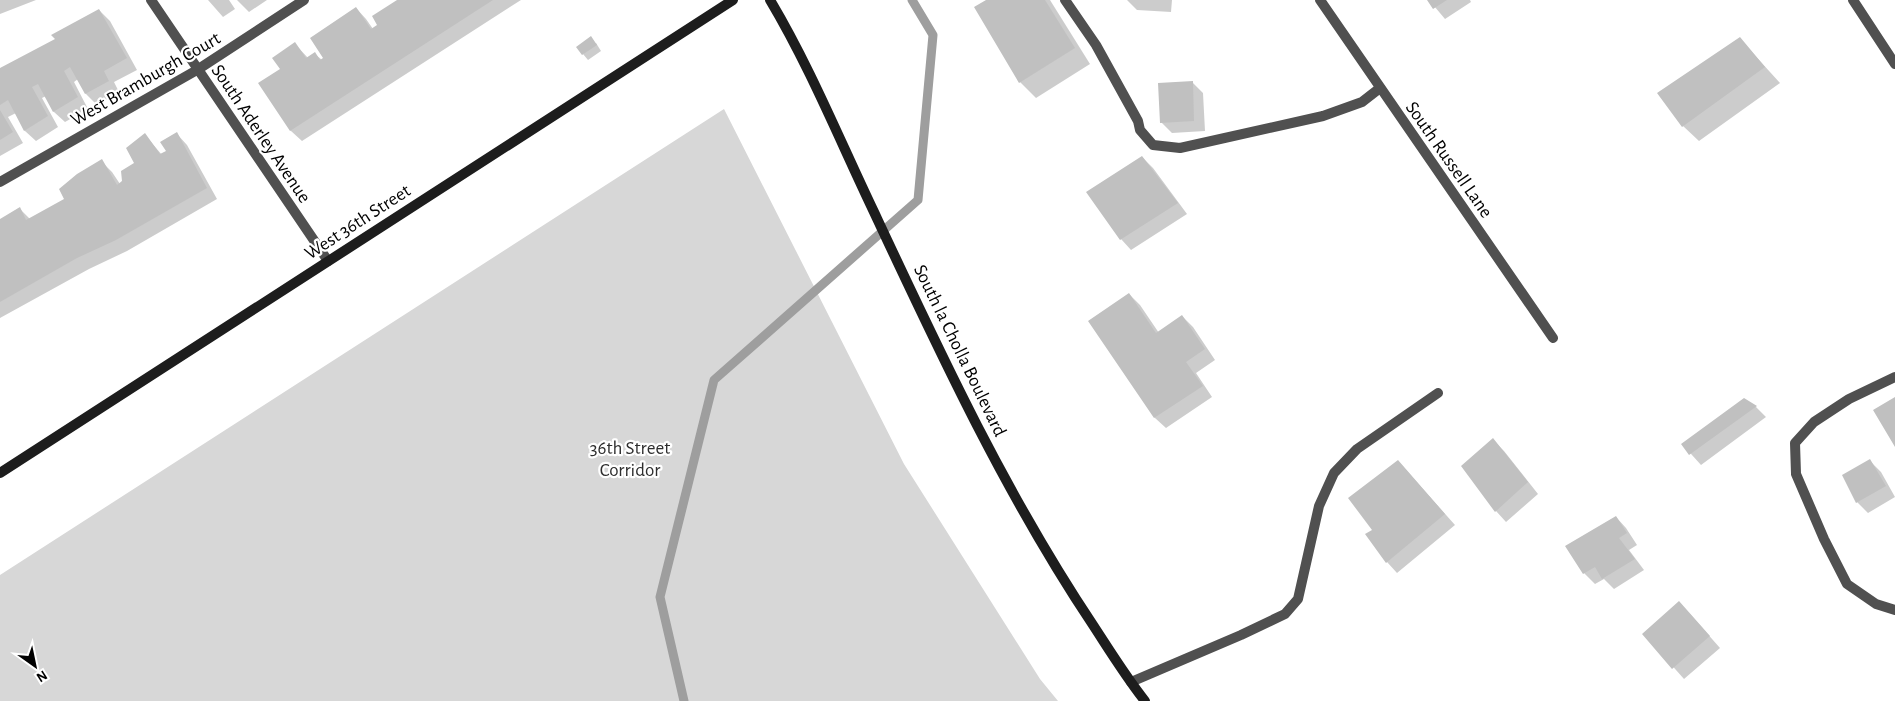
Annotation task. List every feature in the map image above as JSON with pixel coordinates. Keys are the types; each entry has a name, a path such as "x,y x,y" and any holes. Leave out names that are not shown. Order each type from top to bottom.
{"street":[{"name":"South Aderley Avenue","path":"152,0 197,70 328,261"},
{"name":"West Bramburgh Court","path":"0,182 197,70 304,0"},
{"name":"West 36th Street","path":"0,473 732,0"},
{"name":"South la Cholla Boulevard","path":"770,0 788,31 874,213 1005,480 1069,589 1145,701"},
{"path":"1065,0 1096,46 1138,121 1140,130 1153,144 1180,148 1323,116 1362,102 1380,88"},
{"name":"South Russell Lane","path":"1320,0 1553,338"},
{"path":"1853,0 1895,64"},
{"path":"1895,378 1849,399 1814,422 1795,443 1796,474 1824,539 1848,584 1876,604 1895,610"},
{"path":"1131,682 1242,635 1285,614 1298,599 1319,506 1334,473 1357,449 1438,393"}],"green space":[{"name":"36th Street Corridor","path":"724,109 904,464 1040,679 1058,701 0,701 0,575"}],"building":[{"path":"397,0 493,0 290,131 258,83 280,69 272,58 295,42 306,58 315,52 320,60 323,58 310,38 356,7 371,29 377,25 372,16"},
{"path":"986,0 1045,0 1075,48 1019,83 974,7"},
{"path":"1427,0 1447,0 1433,9"},
{"path":"99,9 127,58 104,71 109,81 85,94 70,67 64,71 78,97 53,112 38,84 32,87 48,116 24,131 8,100 0,105 0,68 55,39 51,35"},
{"path":"591,36 597,45 582,55 576,47"},
{"path":"1740,37 1765,67 1682,127 1657,93"},
{"path":"1193,81 1194,121 1160,123 1158,83"},
{"path":"0,110 13,132 0,140"},
{"path":"177,132 207,188 116,240 77,258 0,302 0,219 20,207 26,220 64,199 59,189 77,174 102,159 117,185 122,181 121,171 134,163 126,148 145,133 160,154 166,151 160,142"},
{"path":"1142,156 1178,203 1120,240 1086,192"},
{"path":"1129,293 1156,333 1182,315 1205,349 1186,362 1203,386 1154,418 1088,321"},
{"path":"1895,397 1895,447 1873,410"},
{"path":"1744,398 1757,406 1689,455 1681,444"},
{"path":"1493,438 1528,482 1495,512 1461,466"},
{"path":"1870,459 1886,486 1856,503 1842,475"},
{"path":"1398,460 1445,514 1386,563 1365,534 1372,530 1348,498"},
{"path":"1616,516 1627,533 1619,538 1635,559 1602,579 1595,567 1583,574 1565,546"},
{"path":"1679,601 1710,636 1672,669 1642,634"}],"waterway":[{"path":"684,701 660,597 714,380 918,200 933,35 912,0"}]}
